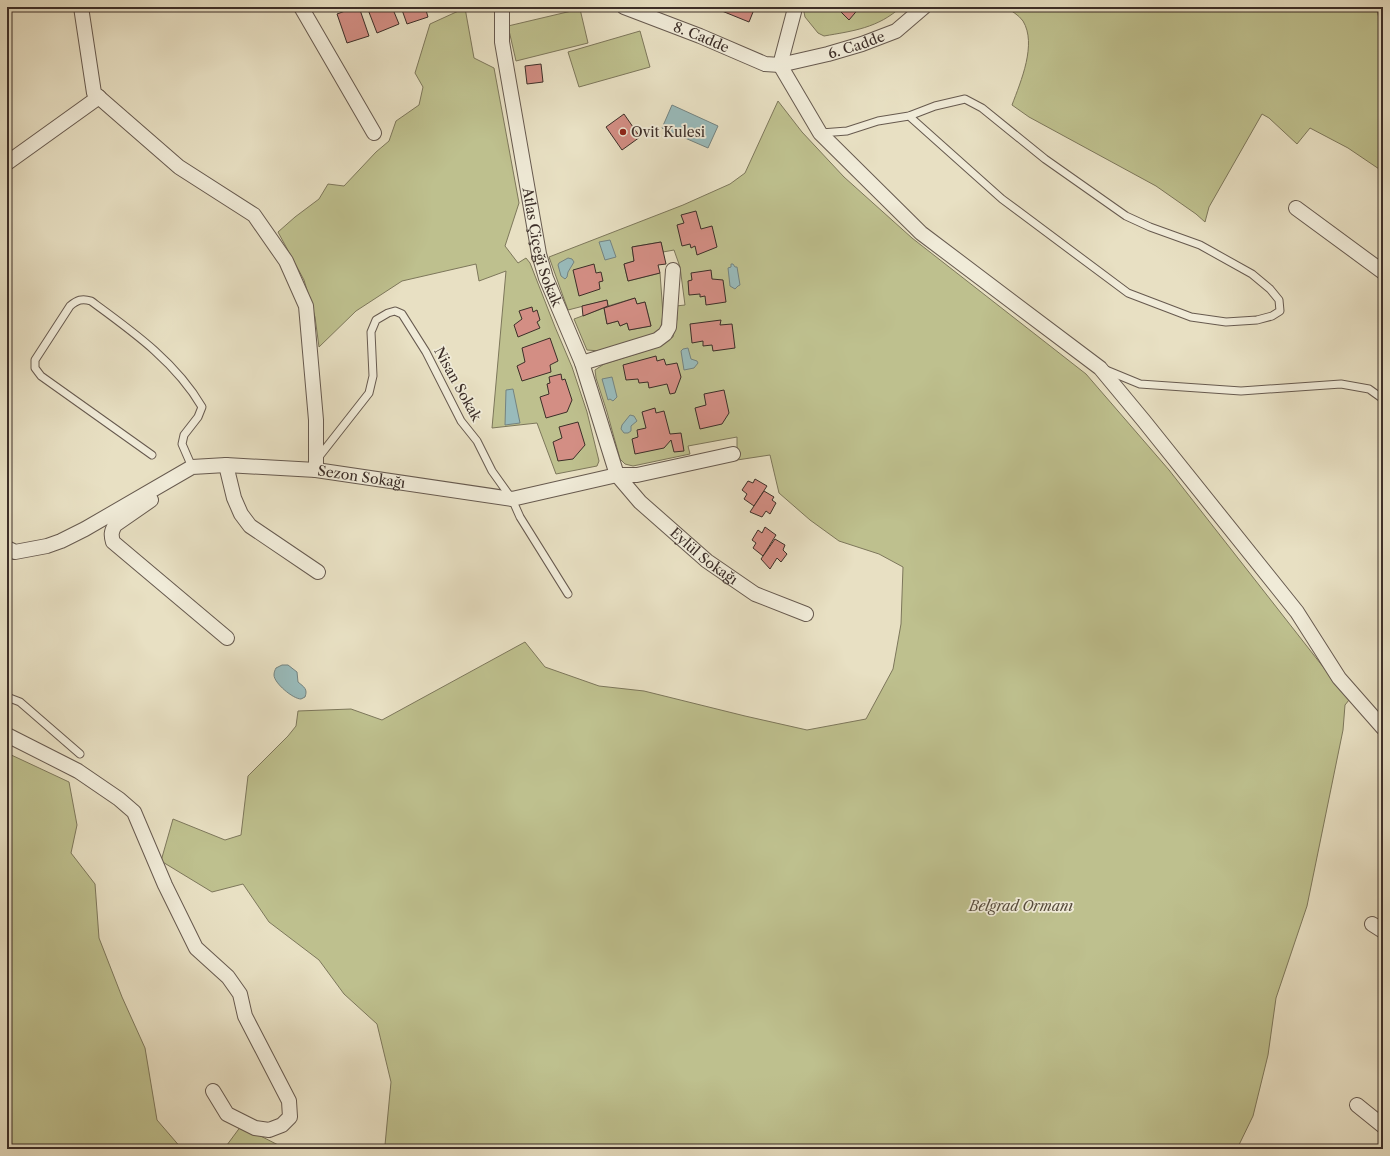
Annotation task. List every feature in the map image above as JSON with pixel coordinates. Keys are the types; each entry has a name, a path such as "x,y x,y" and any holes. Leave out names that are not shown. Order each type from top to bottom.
{"street":[{"path":"81,7 94,93 179,167 254,215 286,261 306,306 316,420 316,465"},
{"path":"301,7 374,133"},
{"name":"8. Cadde","path":"624,7 700,36 765,64 780,65"},
{"path":"793,7 794,12 780,65 820,133 921,233 1100,368 1297,612 1339,678 1383,728"},
{"name":"6. Cadde","path":"780,65 828,54 862,44 896,31 924,7"},
{"name":"Atlas Çiçeği Sokak","path":"502,8 502,42 539,254 546,278 582,363 617,475"},
{"path":"7,163 99,97"},
{"path":"1296,208 1383,272"},
{"path":"582,363 657,340 665,334 669,327 672,270"},
{"name":"Sezon Sokağı","path":"7,548 15,552 47,546 61,541 85,529 192,468 316,465 512,498 617,475 637,475 733,454"},
{"path":"227,638 113,542 111,535 115,525 179,480 204,471 226,467 234,498 241,514 250,526 318,572"},
{"name":"Eylül Sokağı","path":"617,475 640,502 707,561 755,594 806,614"},
{"path":"7,735 78,771 119,799 134,812 164,885 196,948 228,977 240,994 245,1016 289,1101 290,1117 282,1125 269,1130 255,1128 227,1114 213,1092"},
{"path":"1357,1105 1383,1126"}],"lane":[{"path":"820,133 847,131 878,121 909,116 935,106 965,99 982,108 1045,159 1126,216 1150,227 1200,245 1252,274 1270,289 1279,300 1280,311 1272,316 1257,320 1226,322 1190,317 1128,293 1002,199 909,116"},
{"path":"152,455 41,376 35,368 35,360 70,306 76,300 84,299 91,301 132,332 176,370 195,395 202,407 198,417 184,435 182,444 192,468"},
{"name":"Nisan Sokak","path":"316,465 369,393 373,376 371,332 376,320 395,311 402,314 426,352 461,421 477,441 492,471 512,498"},
{"path":"1100,368 1140,384 1241,391 1342,384 1369,389 1383,399"},
{"path":"512,498 520,517 568,594"},
{"path":"7,697 20,702 80,754"}],"green space":[{"path":"803,7 901,7 883,20 865,28 824,36 818,33 805,17"},
{"path":"1006,7 1376,7 1383,33 1383,173 1348,148 1310,128 1297,144 1269,118 1262,114 1209,207 1205,222 1156,186 1029,117 1012,105 1026,63 1028,40 1027,30 1023,21"},
{"path":"465,8 474,58 494,68 519,203 505,246 518,263 526,258 530,263 572,367 587,412 599,461 597,466 556,474 537,423 492,428 506,271 479,281 476,264 402,281 356,311 319,347 315,317 304,280 278,232 319,199 328,184 344,186 376,152 389,141 396,121 419,105 423,87 415,73 430,24"},
{"path":"580,9 588,43 516,61 508,26"},
{"path":"640,31 650,67 579,87 568,52"},
{"name":"Belgrad Ormanı","path":"778,101 802,132 844,177 912,238 1086,374 1169,470 1349,700 1345,705 1343,730 1307,906 1276,998 1268,1055 1253,1116 1237,1149 380,1149 385,1145 391,1082 377,1024 344,994 319,960 269,922 243,884 212,892 161,861 173,819 225,840 241,835 248,776 296,726 298,711 351,709 382,720 525,642 545,667 599,686 644,691 807,730 866,719 893,669 901,624 903,567 879,554 839,541 810,520 779,493 770,455 737,460 737,437 688,446 690,454 633,466 625,464 620,459 596,378 595,370 604,364 652,349 673,337 677,319 676,306 685,305 680,267 674,250 663,252 661,242 632,247 634,261 624,264 628,281 660,273 663,314 661,327 653,335 600,351 587,350 574,319 604,308 607,324 618,321 620,326 627,323 629,330 651,326 645,302 637,304 635,298 608,306 607,300 568,310 549,257 683,205 730,184 745,173"},
{"path":"7,753 69,782 77,825 71,853 95,884 99,938 122,997 145,1048 157,1120 182,1149 7,1149"},
{"path":"241,1126 284,1148 284,1149 224,1149"}],"water":[{"path":"672,105 718,126 708,148 662,128"},
{"path":"610,240 616,257 605,260 599,242"},
{"path":"568,258 572,259 574,262 565,279 561,276 558,265"},
{"path":"731,264 737,267 740,285 735,289 730,286 728,268 731,267"},
{"path":"688,348 691,359 697,361 698,363 694,368 684,370 681,351"},
{"path":"612,377 617,397 613,401 610,399 608,400 602,379"},
{"path":"513,389 520,423 505,425 506,390"},
{"path":"630,415 634,416 637,421 631,426 631,431 624,433 621,429 622,425"},
{"path":"282,665 288,665 297,672 298,682 306,690 305,697 301,699 293,696 284,690 277,682 274,672 276,668"}],"building":[{"path":"359,7 369,36 347,43 337,14"},
{"path":"367,7 392,7 399,24 377,33"},
{"path":"401,7 425,7 428,17 407,24"},
{"path":"718,7 755,7 749,22 717,9"},
{"path":"840,7 860,7 849,20 838,9"},
{"path":"541,64 543,82 527,84 525,66"},
{"name":"Ovit Kulesi","path":"624,114 640,137 622,150 606,127"},
{"path":"696,211 701,229 712,226 717,247 697,255 695,246 691,248 690,244 682,246 677,225 684,223 681,215"},
{"path":"661,242 666,264 658,265 660,273 628,281 624,264 634,261 632,247"},
{"path":"594,264 596,273 601,272 603,281 599,282 600,289 579,296 573,270"},
{"path":"711,270 712,279 723,280 726,302 706,305 705,296 700,297 700,294 689,295 688,281 692,280 691,273"},
{"path":"635,298 637,304 645,302 651,326 629,330 627,323 620,326 618,321 607,324 604,308"},
{"path":"607,300 608,306 583,316 582,306"},
{"path":"532,307 533,312 537,310 540,320 537,322 540,328 518,337 514,325 522,319 519,311"},
{"path":"721,320 720,325 732,324 735,348 713,351 712,345 703,346 703,341 692,343 690,324"},
{"path":"550,338 558,361 550,365 551,372 522,381 517,366 525,362 522,348"},
{"path":"656,356 657,361 664,359 666,365 677,363 681,377 675,393 670,394 667,384 649,388 648,382 639,383 638,379 626,380 623,365"},
{"path":"561,374 562,380 565,379 572,400 567,412 546,418 540,397 549,394 547,384 550,383 549,377"},
{"path":"724,390 729,413 722,424 700,429 695,408 706,405 704,394"},
{"path":"655,408 656,413 664,411 670,434 681,433 684,451 674,452 671,440 664,448 635,454 632,439 638,437 637,430 646,428 642,412"},
{"path":"578,422 585,445 573,459 558,461 553,442 562,438 559,427"},
{"path":"755,479 767,486 754,506 744,499 747,494 742,490 748,481 753,483"},
{"path":"764,491 774,497 772,500 776,503 770,514 766,511 762,517 750,512"},
{"path":"765,527 776,535 763,556 753,548 756,543 752,540 758,530 762,533"},
{"path":"775,539 785,545 783,550 787,554 781,562 777,558 770,569 761,559"}],"place":[{"name":"Ovit Kulesi","path":"623,132"}]}
